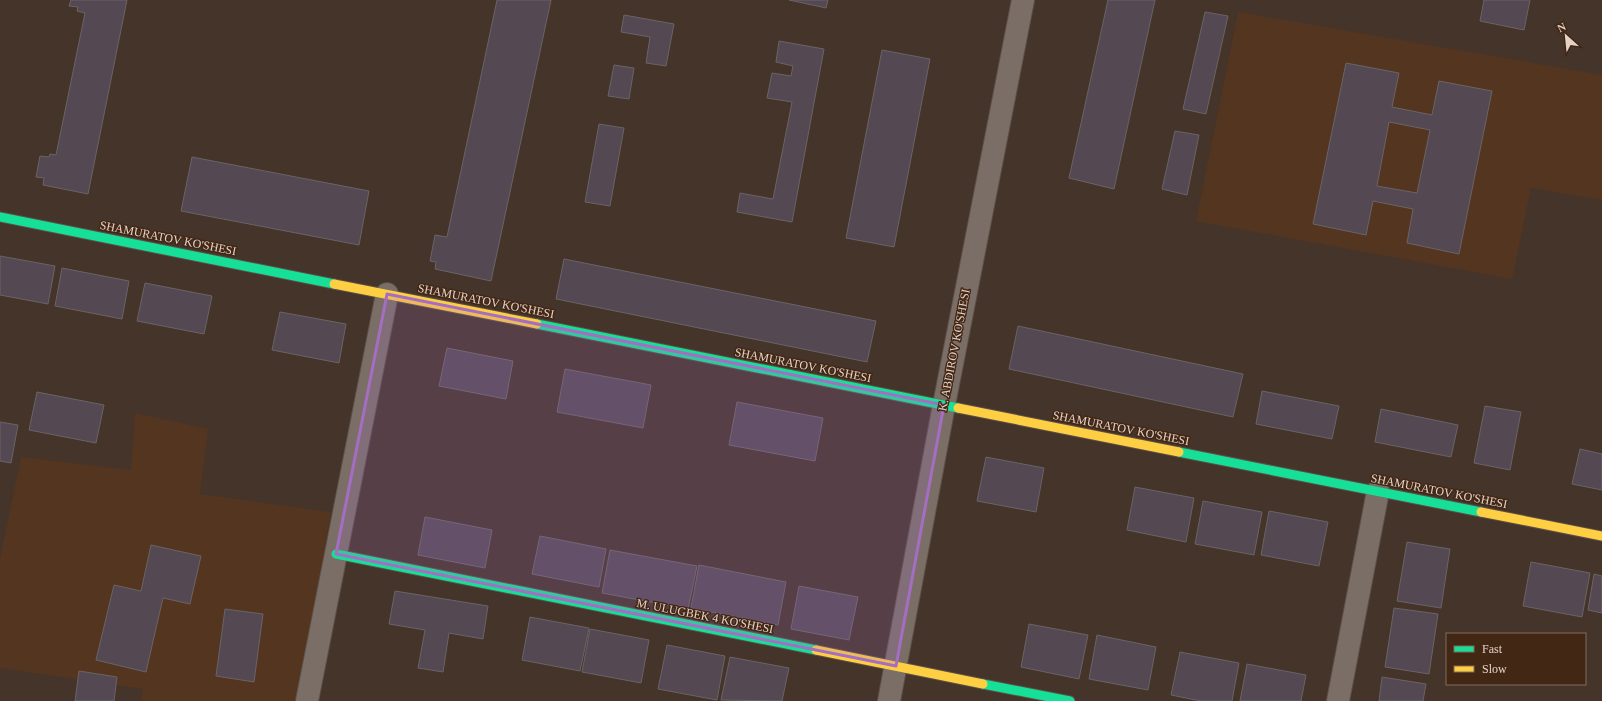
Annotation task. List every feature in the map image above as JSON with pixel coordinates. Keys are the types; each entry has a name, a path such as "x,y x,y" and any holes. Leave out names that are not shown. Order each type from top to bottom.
{"street":[{"name":"K. ABDIROV KO'SHESI","path":"889,701 944,405 1023,0"},
{"name":"SHAMURATOV KO'SHESI","path":"0,217 1602,536"},
{"path":"307,701 387,294"},
{"path":"1338,701 1378,491"},
{"name":"M. ULUGBEK 4 KO'SHESI","path":"336,554 1070,701"}],"highlighted area":[{"path":"387,294 944,405 896,666 336,554"}],"shaded area":[{"path":"1238,12 1602,75 1602,200 1531,188 1512,279 1196,221"},
{"path":"135,413 208,429 200,494 331,512 296,701 141,701 143,689 0,668 0,559 21,457 131,470"}],"building":[{"path":"71,0 127,0 88,194 43,185 44,178 36,177 40,156 49,157 50,154 56,155 85,13 77,11 78,7 69,6"},
{"path":"497,0 551,0 491,281 435,269 436,262 430,261 435,235 447,237"},
{"path":"789,0 828,0 826,8"},
{"path":"1108,0 1155,0 1114,189 1069,178"},
{"path":"1484,0 1530,0 1524,30 1480,21"},
{"path":"1205,12 1228,16 1206,114 1183,109"},
{"path":"624,15 674,24 666,66 646,63 650,37 621,32"},
{"path":"779,41 824,49 792,222 737,212 740,193 773,199 792,102 767,98 772,73 791,76 793,66 776,62"},
{"path":"882,50 930,59 894,247 846,238"},
{"path":"1346,63 1399,73 1392,107 1432,115 1439,81 1492,91 1459,254 1407,243 1413,209 1373,201 1366,235 1313,224","holes":["1389,122 1430,130 1417,193 1377,186"]},
{"path":"614,65 634,68 629,99 608,96"},
{"path":"599,124 624,128 610,206 585,202"},
{"path":"1175,131 1199,135 1187,195 1162,189"},
{"path":"192,157 369,191 359,245 181,211"},
{"path":"0,256 55,266 48,304 0,295"},
{"path":"564,259 876,321 867,362 556,299"},
{"path":"62,268 129,281 122,319 55,306"},
{"path":"145,283 212,296 204,334 137,321"},
{"path":"280,312 346,324 339,363 272,350"},
{"path":"1018,326 1243,374 1233,417 1009,369"},
{"path":"447,348 513,361 506,399 439,386"},
{"path":"565,369 651,385 643,428 557,412"},
{"path":"1262,391 1339,406 1332,439 1256,424"},
{"path":"37,392 104,405 96,443 29,430"},
{"path":"737,402 823,418 815,461 729,445"},
{"path":"1485,406 1521,412 1510,470 1474,463"},
{"path":"1381,409 1458,425 1451,457 1375,442"},
{"path":"0,422 18,425 11,463 0,461"},
{"path":"1580,449 1602,454 1602,490 1572,484"},
{"path":"986,457 1044,468 1036,512 977,501"},
{"path":"1135,487 1194,498 1186,542 1127,530"},
{"path":"1203,501 1262,512 1254,555 1195,544"},
{"path":"1269,511 1328,522 1319,566 1261,555"},
{"path":"425,517 492,530 485,568 418,555"},
{"path":"540,536 606,549 599,587 532,574"},
{"path":"1407,542 1450,549 1441,608 1397,601"},
{"path":"151,545 201,556 190,604 163,598 146,672 96,660 114,585 141,591"},
{"path":"610,550 697,566 688,609 602,593"},
{"path":"1531,562 1590,573 1582,617 1523,606"},
{"path":"699,565 786,582 778,625 691,608"},
{"path":"1594,574 1602,576 1602,613 1588,610"},
{"path":"799,586 858,597 849,640 791,629"},
{"path":"395,591 488,606 483,639 449,633 443,672 418,668 425,630 389,624"},
{"path":"1394,608 1438,614 1429,674 1385,667"},
{"path":"225,609 263,614 254,682 216,676"},
{"path":"530,617 589,628 580,671 522,660"},
{"path":"1029,624 1088,635 1079,679 1021,667"},
{"path":"590,629 649,640 641,683 582,672"},
{"path":"1097,635 1156,647 1148,690 1089,679"},
{"path":"667,645 725,656 717,700 658,689"},
{"path":"1180,652 1239,663 1232,701 1201,701 1171,695"},
{"path":"730,657 789,668 782,701 721,700"},
{"path":"1247,664 1306,675 1301,701 1240,701"},
{"path":"79,671 117,677 114,701 75,701"},
{"path":"1382,677 1426,684 1423,701 1379,701"}],"traffic: fast":[{"path":"0,217 334,284"},
{"path":"537,324 958,408"},
{"path":"1179,452 1481,512"},
{"path":"336,554 816,650"},
{"path":"983,684 1070,701"}],"traffic: slow":[{"path":"334,284 537,324"},
{"path":"958,408 1179,452"},
{"path":"1481,512 1602,536"},
{"path":"816,650 983,684"}]}
